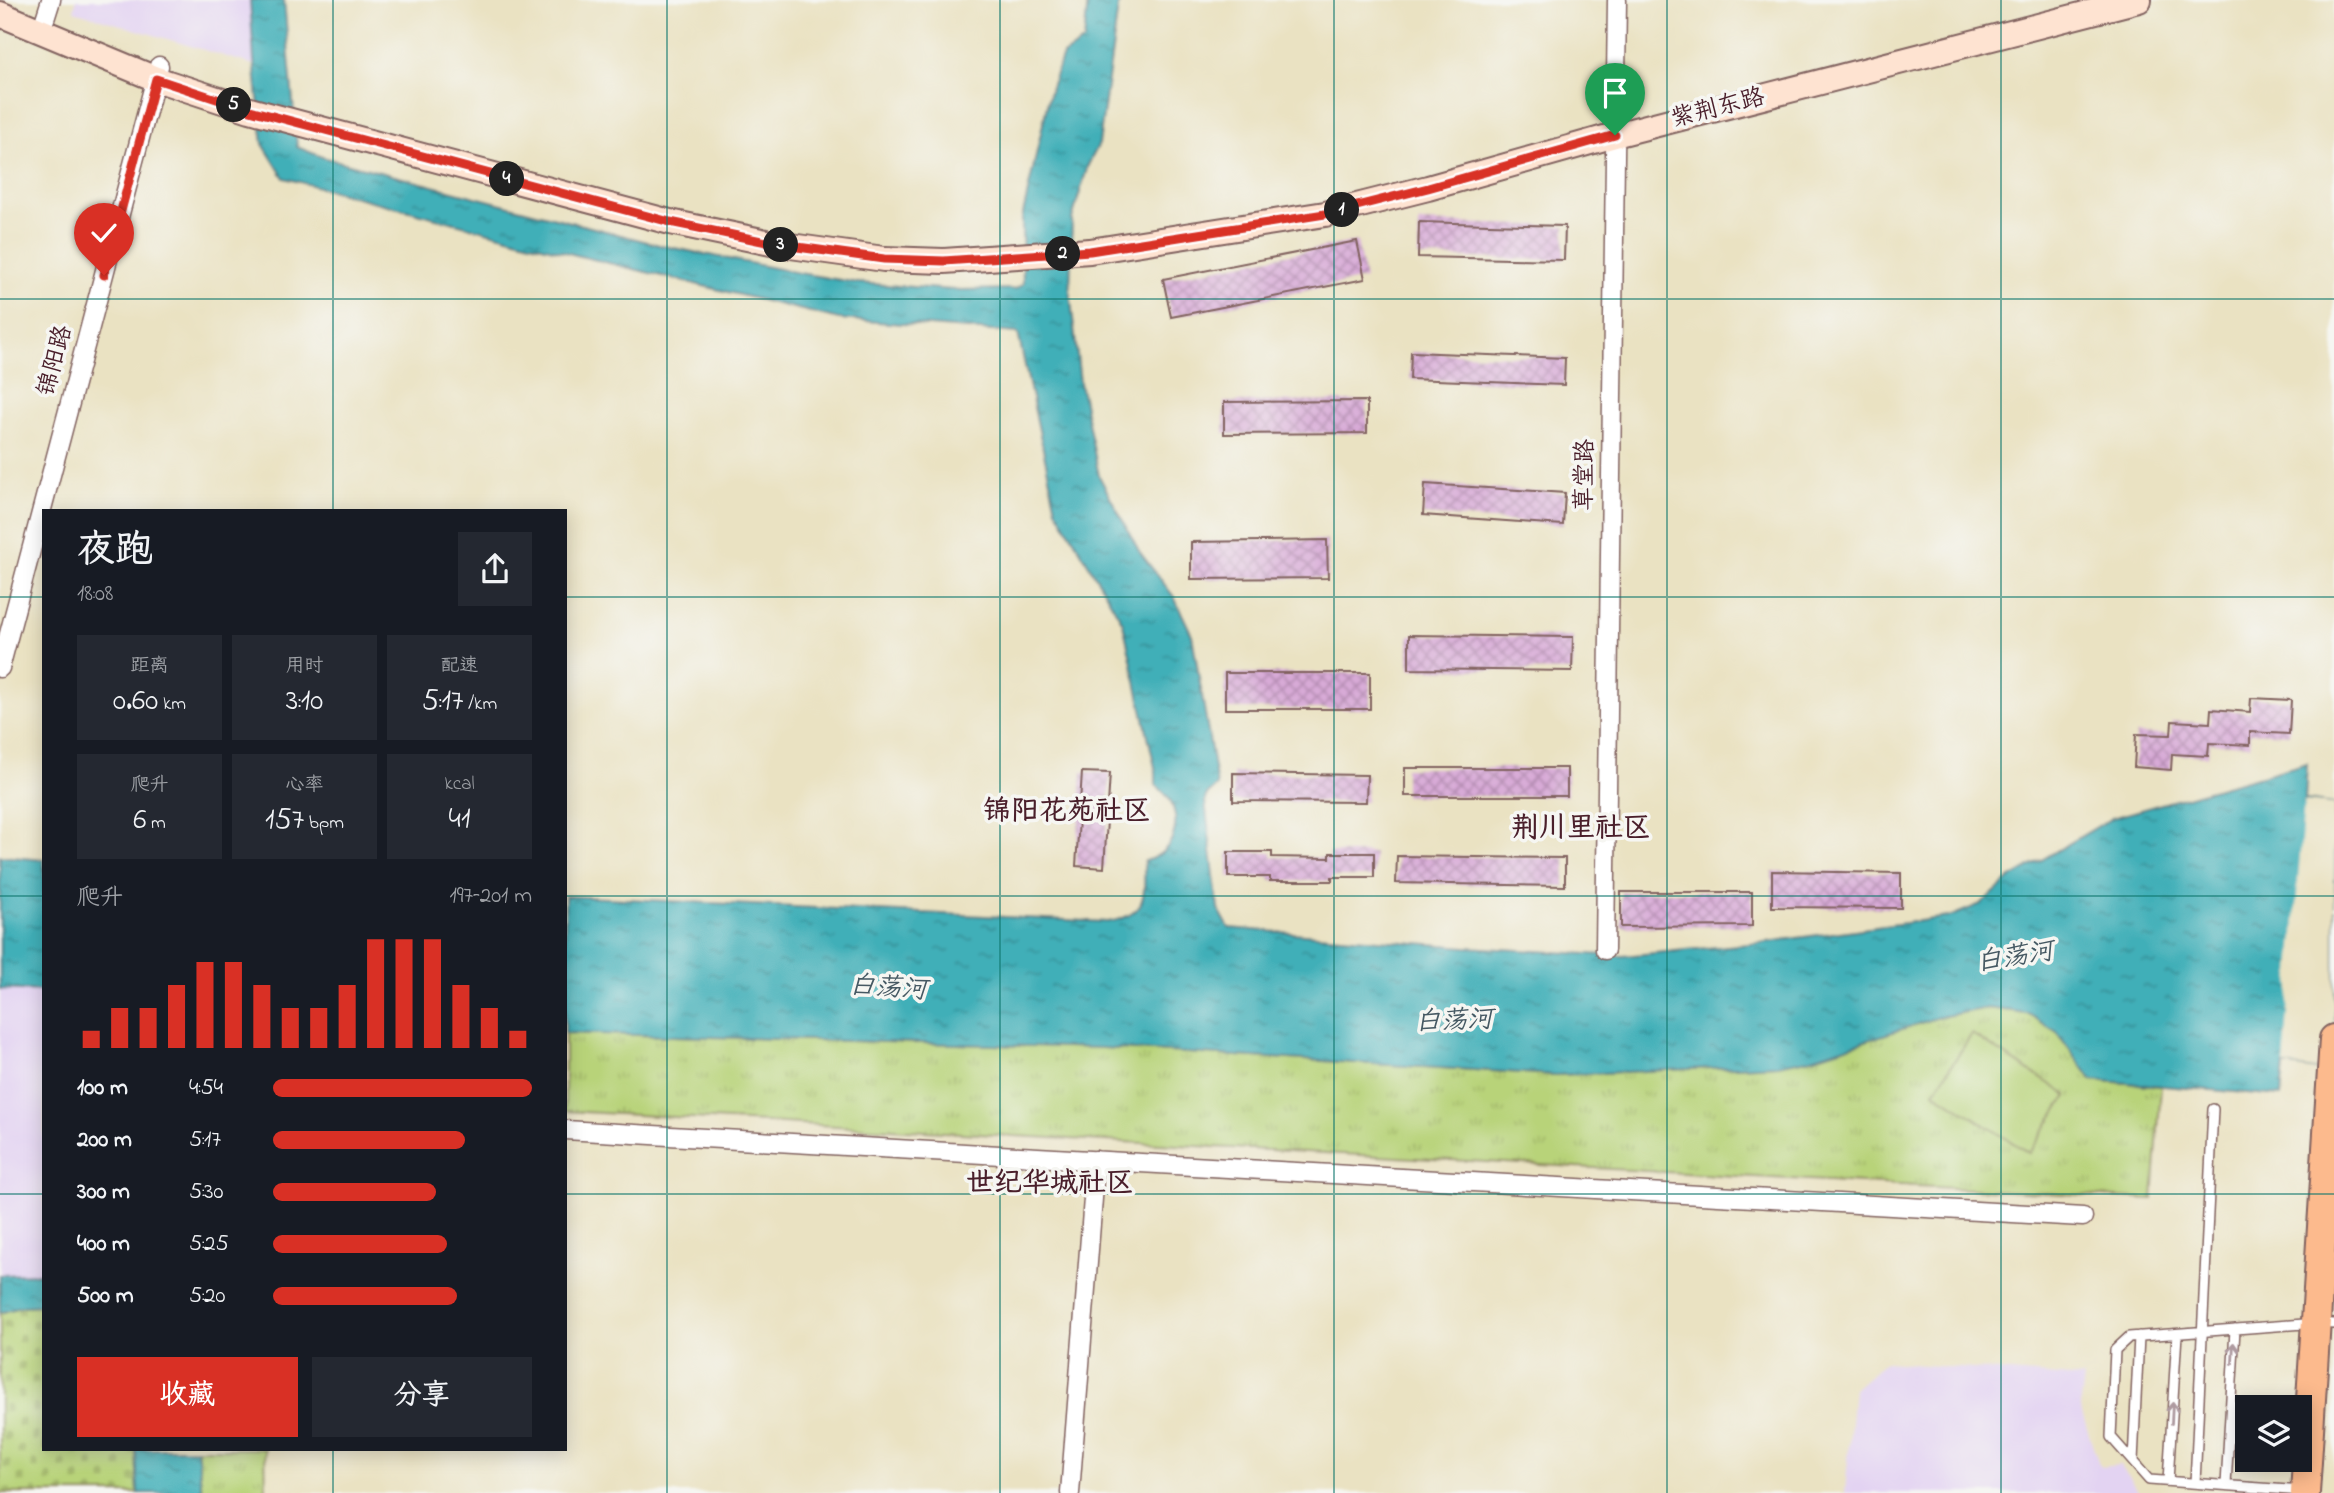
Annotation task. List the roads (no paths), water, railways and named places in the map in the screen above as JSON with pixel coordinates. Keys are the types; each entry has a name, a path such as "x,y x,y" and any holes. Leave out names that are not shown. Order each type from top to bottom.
{"main road":[{"path":"2305,1492 2325,1323 2334,1046"}],"street":[{"path":"4,0 48,10 157,73"},
{"name":"草堂路","path":"1605,950 1617,0"},
{"name":"紫荆东路","path":"157,73 249,103 688,213 815,239 915,250 1001,254 1088,247 1350,200 2085,0"},
{"name":"紫荆东路","path":"1615,130 2139,0"},
{"path":"0,14 157,73"},
{"name":"锦阳路","path":"0,668 157,73"},
{"path":"567,1129 2083,1217"},
{"path":"1070,1493 1097,1160"}],"lane":[{"path":"2196,1483 2213,1109"},
{"path":"2305,1492 2149,1480 2111,1437 2115,1350 2129,1337 2325,1323"},
{"path":"2226,1485 2235,1329"},
{"path":"2168,1481 2177,1334"},
{"path":"2133,1461 2140,1336"}],"water":[{"name":"白荡河","path":"250,0 284,0 297,147 322,157 659,245 799,273 858,283 955,290 1015,289 1023,284 1022,219 1051,87 1063,55 1084,41 1088,0 1119,0 1099,144 1088,165 1072,219 1070,291 1080,383 1099,476 1139,551 1174,597 1192,635 1217,786 1206,796 1205,801 1218,908 1229,928 1466,947 1623,956 1760,943 1949,917 1981,904 2010,879 2112,818 2307,763 2305,800 2334,804 2334,1072 2284,1065 2281,1096 2092,1080 2057,1032 2027,1013 1988,1008 1939,1017 1812,1058 1778,1065 1556,1075 1103,1048 567,1033 567,896 1108,922 1131,914 1137,909 1144,894 1144,861 1153,858 1167,847 1172,839 1175,821 1170,800 1156,785 1156,772 1123,623 1056,509 1018,333 839,319 580,256 284,178 263,144"},
{"path":"0,856 42,860 42,991 0,989"},
{"path":"42,1274 42,1305 23,1306 0,1313 0,1275"},
{"path":"136,1451 197,1451 202,1493 138,1493"}],"district":[{"name":"锦阳花苑社区","path":"1067,812"},
{"name":"荆川里社区","path":"1581,829"},
{"name":"世纪华城社区","path":"1050,1184"}]}
